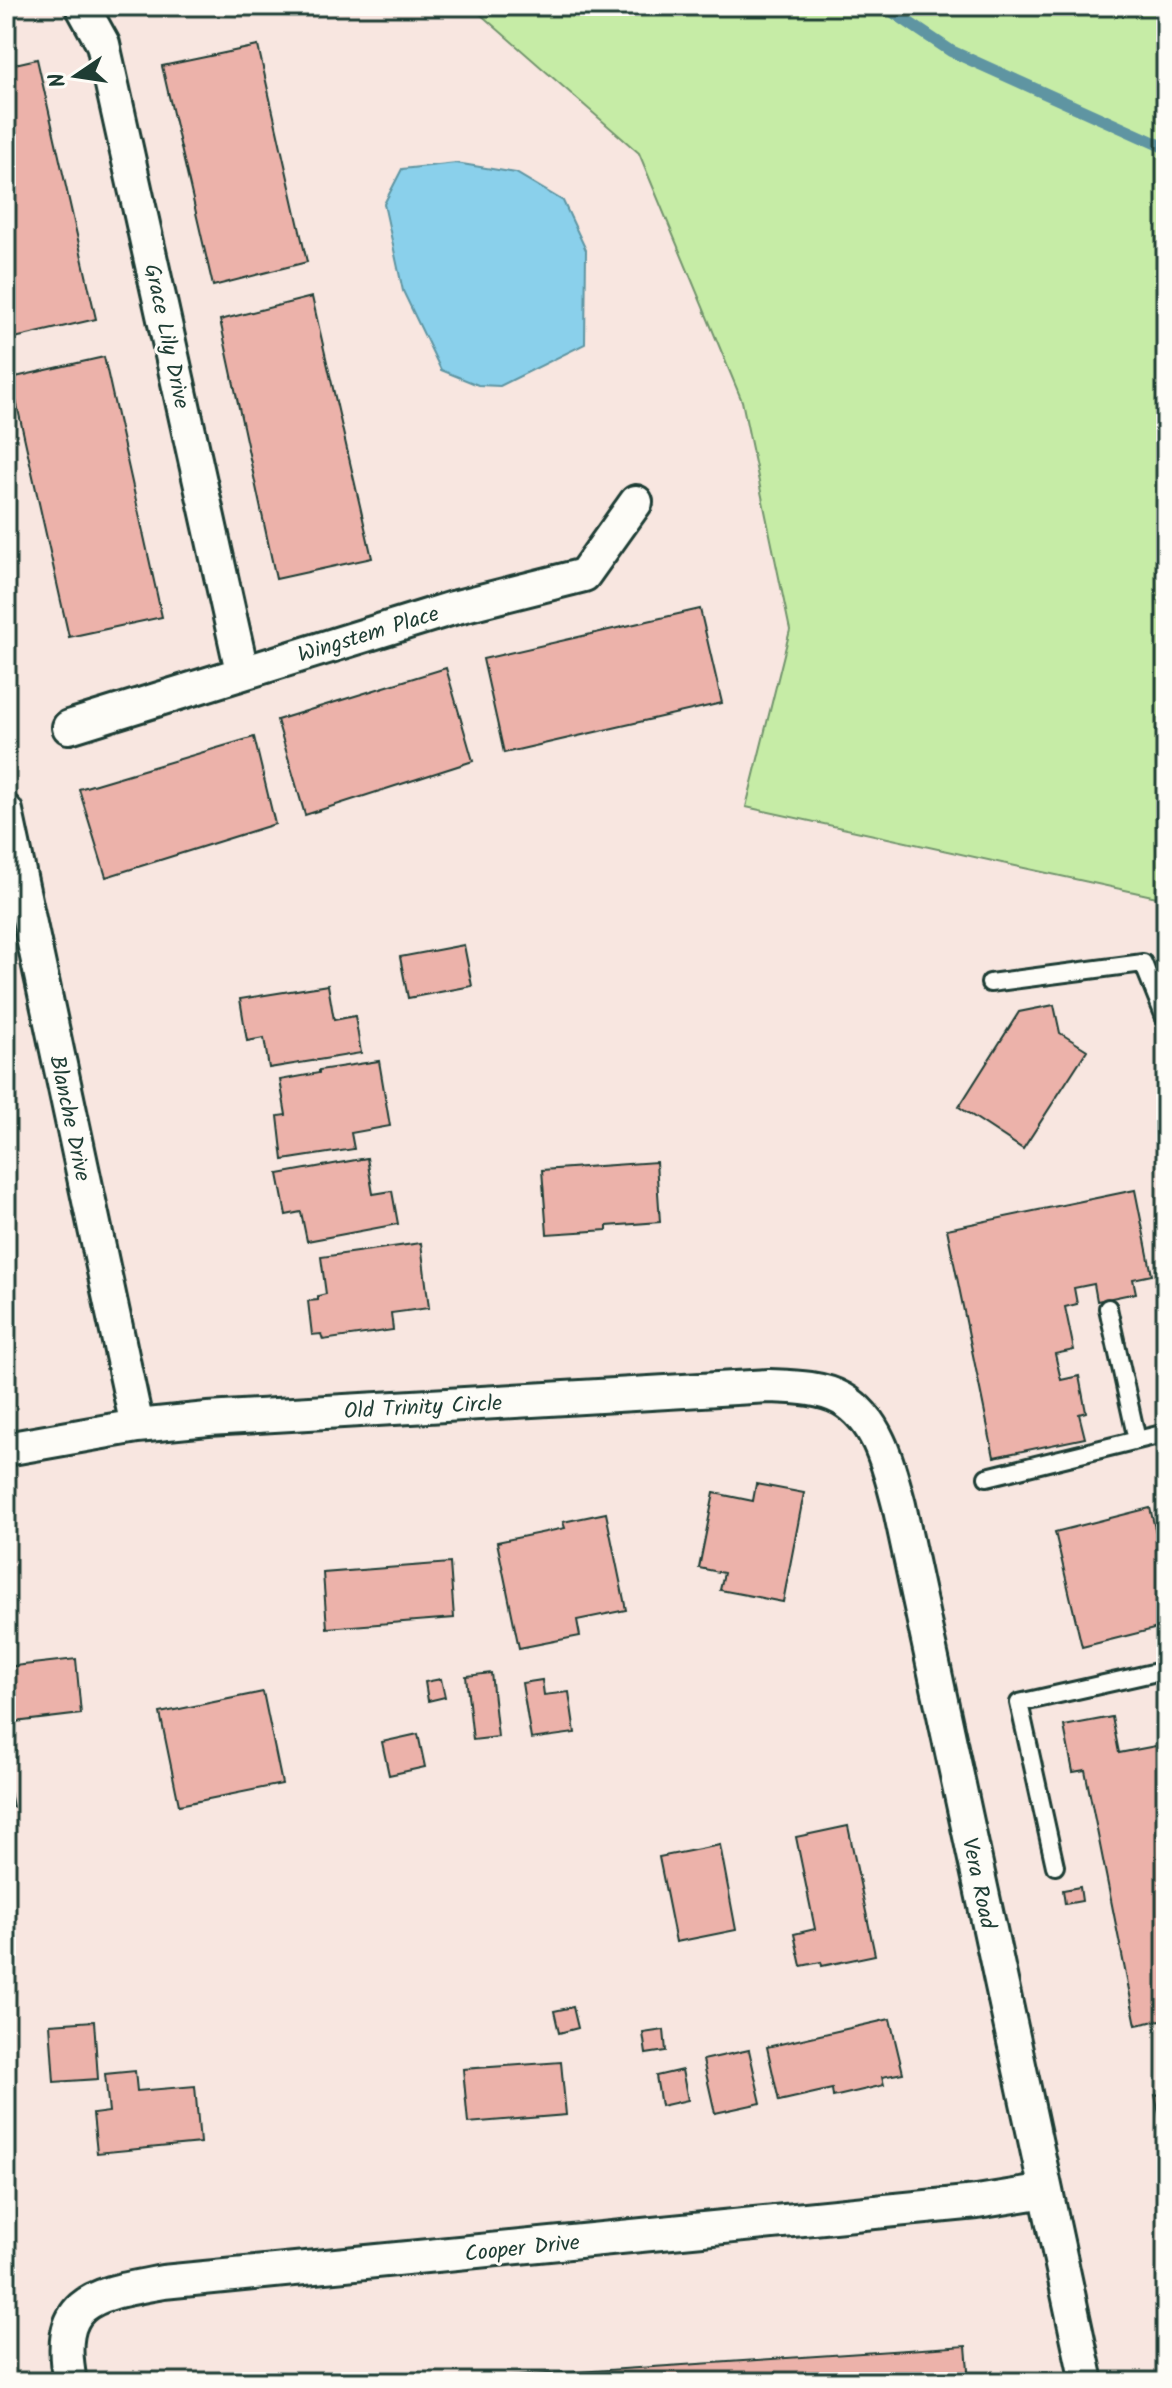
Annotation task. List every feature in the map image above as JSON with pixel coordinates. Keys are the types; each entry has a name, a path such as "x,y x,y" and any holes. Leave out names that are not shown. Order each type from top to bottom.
{"street":[{"name":"Grace Lily Drive","path":"82,6 103,44 242,671"},
{"name":"Wingstem Place","path":"69,727 453,608 584,575 636,502"},
{"name":"Blanche Drive","path":"6,811 137,1426"},
{"name":"Old Trinity Circle","path":"6,1449 137,1426 208,1419 769,1386 805,1388 841,1399"},
{"name":"Vera Road","path":"841,1399 868,1423 887,1459 899,1505 1087,2382"},
{"name":"Cooper Drive","path":"70,2382 67,2331 79,2308 104,2293 163,2282 962,2203 1046,2191"}],"lane":[{"path":"990,983 1143,963 1166,1020"},
{"path":"1108,1308 1137,1440"},
{"path":"987,1477 1166,1433"},
{"path":"1055,1866 1019,1703 1166,1670"}],"green space":[{"path":"471,6 1166,6 1166,899 746,807 790,630 742,401 639,153"}],"water":[{"path":"456,163 516,173 563,201 586,250 585,344 500,386 478,385 441,370 403,291 384,204 402,169"}],"building":[{"path":"258,46 307,262 213,286 162,66"},
{"path":"37,59 96,319 6,340 6,66"},
{"path":"312,297 372,558 276,579 220,320"},
{"path":"104,357 162,617 69,637 11,378"},
{"path":"700,609 722,703 504,753 483,659"},
{"path":"446,668 473,761 305,815 277,720"},
{"path":"254,737 275,824 106,877 79,789"},
{"path":"464,945 472,986 408,998 400,957"},
{"path":"328,985 334,1020 355,1016 361,1053 269,1068 264,1038 247,1041 240,999"},
{"path":"1054,1005 1060,1033 1087,1050 1023,1149 959,1107 1019,1012"},
{"path":"379,1061 390,1126 351,1133 354,1149 283,1160 278,1116 286,1115 280,1080 319,1073 319,1070"},
{"path":"367,1158 373,1194 392,1191 398,1224 307,1241 301,1212 286,1215 278,1174"},
{"path":"656,1162 660,1222 547,1234 542,1170"},
{"path":"1135,1190 1152,1275 1133,1279 1136,1293 1097,1301 1094,1284 1074,1288 1077,1304 1065,1307 1074,1350 1055,1354 1061,1380 1079,1376 1086,1412 1079,1414 1085,1438 994,1457 947,1229"},
{"path":"421,1243 429,1308 391,1313 393,1330 323,1340 321,1334 312,1335 308,1301 318,1300 318,1296 326,1294 321,1257"},
{"path":"756,1484 804,1493 783,1602 720,1590 724,1573 699,1568 714,1493 753,1501"},
{"path":"1150,1508 1166,1573 1166,1626 1082,1647 1055,1532"},
{"path":"606,1513 626,1610 577,1620 580,1636 519,1648 497,1542 565,1528 563,1522"},
{"path":"450,1563 454,1618 327,1628 323,1573"},
{"path":"76,1659 81,1714 6,1723 6,1667"},
{"path":"491,1673 498,1737 473,1740 466,1676"},
{"path":"441,1679 445,1697 428,1701 425,1682"},
{"path":"542,1680 544,1695 569,1692 575,1733 531,1739 522,1683"},
{"path":"263,1692 282,1784 179,1805 160,1713"},
{"path":"1112,1717 1119,1753 1166,1744 1166,2019 1136,2025 1085,1770 1073,1772 1064,1726"},
{"path":"418,1734 425,1767 389,1775 382,1742"},
{"path":"6,1771 13,1807 6,1808"},
{"path":"848,1826 875,1955 822,1966 821,1962 801,1966 794,1934 815,1929 796,1837"},
{"path":"720,1845 736,1930 676,1942 659,1857"},
{"path":"1080,1887 1082,1901 1065,1904 1063,1890"},
{"path":"573,2007 578,2028 559,2033 554,2011"},
{"path":"890,2019 903,2073 882,2077 884,2085 833,2097 832,2089 779,2101 767,2047"},
{"path":"94,2021 98,2079 54,2082 50,2024"},
{"path":"664,2030 666,2051 646,2054 643,2033"},
{"path":"749,2050 761,2103 715,2113 703,2060"},
{"path":"561,2062 566,2115 468,2123 463,2069"},
{"path":"682,2070 688,2100 661,2106 656,2076"},
{"path":"135,2071 137,2091 195,2086 200,2143 97,2153 93,2114 109,2112 105,2074"},
{"path":"1166,2093 1166,2146 1155,2095"},
{"path":"966,2346 969,2382 474,2382 474,2379"}],"waterway":[{"path":"884,6 951,51 1166,148"}]}
